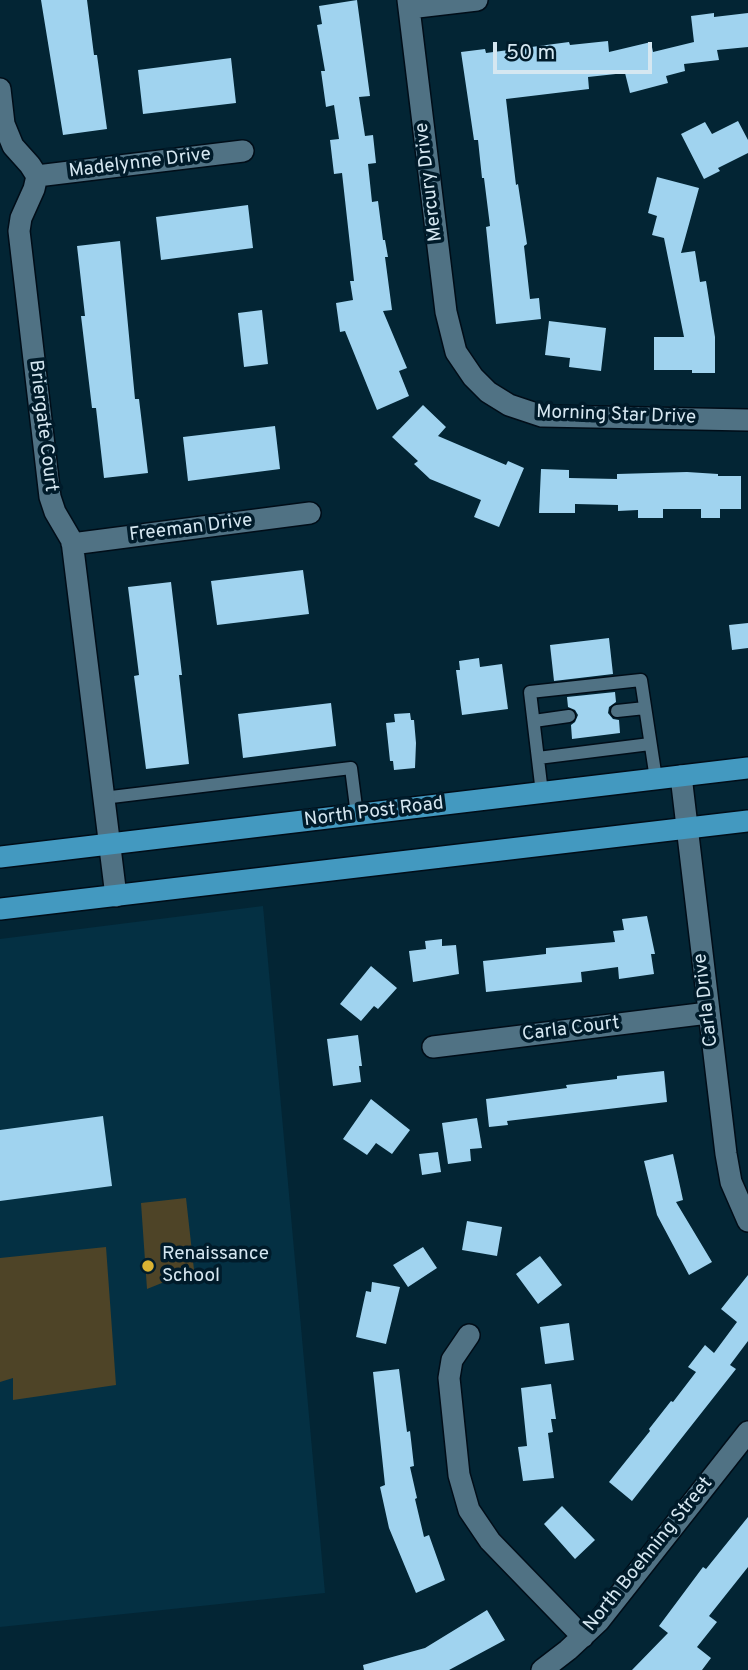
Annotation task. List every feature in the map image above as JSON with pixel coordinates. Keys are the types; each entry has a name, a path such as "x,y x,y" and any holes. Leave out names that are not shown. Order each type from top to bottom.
{"main road":[{"name":"North Post Road","path":"0,857 748,768"},
{"path":"0,909 748,821"}],"street":[{"path":"409,4 477,0"},
{"name":"Mercury Drive","path":"409,4 446,312 449,332 461,361"},
{"path":"0,89 4,124 12,146 37,176"},
{"name":"Madelynne Drive","path":"37,176 243,151"},
{"name":"Briergate Court","path":"37,176 34,190 21,218 19,231 50,497 72,544 116,895"},
{"name":"Morning Star Drive","path":"461,361 472,377 488,392 515,408 542,416 748,420"},
{"name":"Freeman Drive","path":"72,544 310,513"},
{"name":"Carla Drive","path":"681,776 708,1013 731,1182 748,1221"},
{"name":"Carla Court","path":"433,1047 708,1013"},
{"path":"469,1335 452,1360 449,1378 459,1475 469,1510 489,1541 583,1637"},
{"name":"North Boehning Street","path":"542,1670 583,1637 613,1603 748,1432"}],"lane":[{"path":"542,793 530,692 641,680 656,779"},
{"path":"617,711 645,708"},
{"path":"534,721 569,716"},
{"path":"538,758 650,744"},
{"path":"103,798 351,768 357,815"}],"shaded area":[{"name":"Renaissance School","path":"263,906 325,1593 0,1627 0,939"},
{"path":"186,1198 194,1270 147,1289 141,1203"},
{"path":"106,1247 116,1385 13,1400 13,1378 0,1382 0,1258"}],"building":[{"path":"41,0 87,0 107,129 63,135"},
{"path":"357,0 370,96 359,97 365,136 373,135 376,163 368,164 372,202 378,201 388,257 385,257 392,310 383,311 407,368 399,371 409,396 377,410 345,331 340,332 336,303 353,300 350,281 354,281 342,173 334,174 330,140 339,139 334,105 326,107 321,71 325,71 317,25 322,24 319,6"},
{"path":"714,13 714,17 748,13 748,47 717,50 719,60 684,64 685,71 666,76 668,83 630,93 625,73 588,77 589,89 506,99 516,185 518,184 527,244 524,246 530,299 539,298 541,319 496,324 484,178 478,140 474,140 461,52 485,49 486,53 569,42 570,45 608,41 609,52 651,42 653,52 694,42 691,16"},
{"path":"231,58 236,103 143,114 138,70"},
{"path":"738,121 748,140 748,153 718,168 720,171 704,179 681,134 705,122 712,134"},
{"path":"657,177 699,188 681,253 695,251 700,282 706,281 715,337 715,373 654,370 654,337 684,337 664,238 652,235 657,216 648,213"},
{"path":"248,205 253,248 161,260 156,217"},
{"path":"120,241 135,399 139,399 148,473 104,478 81,316 85,316 77,246"},
{"path":"262,310 268,364 244,367 238,313"},
{"path":"549,321 606,328 601,371 569,367 570,358 545,355"},
{"path":"423,405 446,427 438,436 506,465 508,461 524,468 499,527 474,517 481,500 430,479 414,464 418,461 392,437"},
{"path":"275,426 280,469 188,481 183,437"},
{"path":"541,469 569,470 569,478 617,479 617,474 687,472 741,476 741,509 720,509 720,518 701,518 701,509 663,509 663,518 638,518 638,510 618,511 618,505 575,504 575,513 539,513"},
{"path":"303,570 309,614 217,625 211,581"},
{"path":"171,582 189,764 146,769 134,676 139,675 128,587"},
{"path":"748,623 748,648 732,650 729,625"},
{"path":"609,638 613,674 554,681 550,645"},
{"path":"479,658 480,667 502,664 508,709 462,715 456,670 460,670 459,661"},
{"path":"615,692 616,702 609,707 608,713 613,719 619,720 620,733 572,739 571,725 578,715 568,707 567,697"},
{"path":"331,703 336,746 243,758 238,714"},
{"path":"410,713 411,720 414,720 415,768 394,770 393,761 390,761 386,723 395,722 394,714"},
{"path":"647,916 655,954 651,954 654,974 619,979 618,967 581,972 582,982 486,992 483,961 546,954 546,948 615,942 613,931 624,930 622,919"},
{"path":"442,939 442,946 456,945 459,974 413,982 409,951 426,949 425,941"},
{"path":"371,966 397,988 378,1009 374,1006 361,1021 340,1004"},
{"path":"358,1035 361,1082 333,1086 327,1039"},
{"path":"664,1071 667,1102 507,1121 508,1125 489,1127 486,1099 567,1088 566,1085 617,1079 617,1076"},
{"path":"371,1099 410,1130 392,1154 376,1143 367,1155 343,1139"},
{"path":"103,1116 112,1186 0,1201 0,1130"},
{"path":"477,1118 482,1148 470,1149 471,1161 448,1164 442,1123"},
{"path":"438,1152 441,1172 422,1175 419,1154"},
{"path":"673,1154 683,1200 676,1202 712,1262 689,1275 657,1215 644,1161"},
{"path":"467,1221 502,1227 497,1256 462,1250"},
{"path":"423,1247 437,1268 408,1287 393,1265"},
{"path":"540,1256 562,1285 538,1304 516,1274"},
{"path":"748,1275 748,1341 730,1365 736,1369 632,1501 609,1482 696,1372 688,1367 705,1345 714,1353 737,1322 721,1309"},
{"path":"372,1282 400,1287 386,1344 356,1337 366,1291 371,1292"},
{"path":"569,1323 574,1360 545,1364 540,1327"},
{"path":"399,1369 407,1432 410,1431 414,1466 410,1467 417,1498 415,1499 424,1537 429,1535 445,1580 416,1593 389,1528 380,1487 385,1485 373,1372"},
{"path":"551,1384 556,1419 551,1419 553,1432 548,1433 554,1478 523,1481 518,1447 527,1446 521,1388"},
{"path":"562,1506 595,1540 575,1559 544,1524"},
{"path":"748,1517 748,1567 709,1616 717,1622 697,1647 711,1658 702,1670 632,1670 668,1633 659,1626 703,1567 706,1569"},
{"path":"487,1610 505,1640 449,1670 364,1670 363,1665 425,1648"}],"place":[{"name":"Renaissance School","path":"148,1266"}]}
